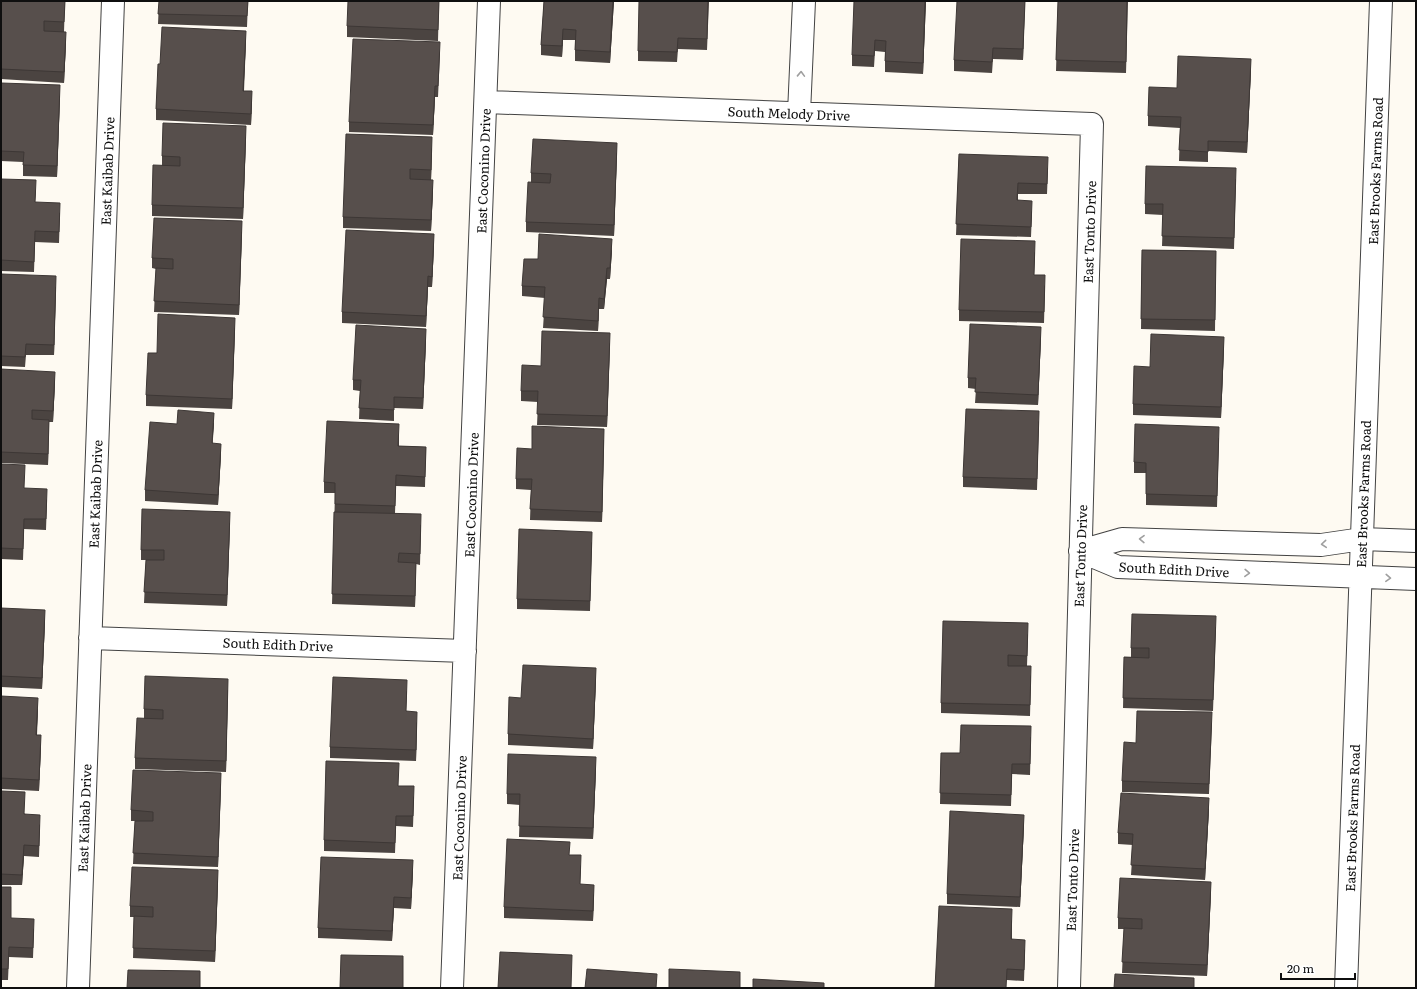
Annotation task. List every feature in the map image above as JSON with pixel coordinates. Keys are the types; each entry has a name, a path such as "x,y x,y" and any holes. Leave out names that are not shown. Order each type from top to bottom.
{"street":[{"name":"East Kaibab Drive","path":"78,988 113,1"},
{"name":"East Coconino Drive","path":"452,988 489,1"},
{"path":"799,113 804,1"},
{"name":"East Brooks Farms Road","path":"1346,988 1381,1"},
{"name":"South Melody Drive","path":"486,102 1092,124"},
{"name":"East Tonto Drive","path":"1069,988 1092,124"},
{"name":"South Edith Drive","path":"1080,551 1122,539 1321,545 1362,539 1416,541"},
{"path":"1216,572 1217,541"},
{"name":"South Edith Drive","path":"1080,551 1118,567 1416,579"},
{"name":"South Edith Drive","path":"90,638 465,651"}],"building":[{"path":"1,1 65,1 64,22 44,21 44,31 66,32 64,72 1,69"},
{"path":"159,1 248,1 247,16 158,14"},
{"path":"348,1 439,1 438,30 347,26"},
{"path":"544,1 613,1 610,52 575,50 576,30 563,29 562,46 541,45"},
{"path":"639,1 708,1 707,39 678,38 677,52 638,51"},
{"path":"854,1 925,1 923,63 885,61 886,41 875,40 874,56 852,55"},
{"path":"957,1 1025,1 1023,49 993,48 992,62 954,60"},
{"path":"1058,1 1127,1 1126,62 1056,60"},
{"path":"162,27 246,31 243,91 252,91 251,114 156,109 158,64 160,64"},
{"path":"353,39 440,42 438,86 435,86 433,125 349,122"},
{"path":"1178,56 1251,59 1247,142 1208,141 1208,152 1179,150 1181,117 1148,116 1149,87 1177,88"},
{"path":"1,83 60,85 57,166 23,165 24,152 1,151"},
{"path":"163,123 246,126 243,208 152,205 153,165 180,166 180,157 162,156"},
{"path":"346,134 432,137 431,170 410,169 410,179 433,180 431,220 343,217"},
{"path":"533,139 617,143 614,225 526,222 528,182 550,183 551,174 531,173"},
{"path":"959,154 1048,157 1047,184 1018,183 1017,200 1032,201 1031,227 956,224"},
{"path":"1146,166 1236,168 1234,238 1162,236 1163,204 1145,204"},
{"path":"1,179 36,180 35,202 60,203 59,232 35,231 34,262 1,260"},
{"path":"154,218 242,221 239,305 154,301 156,268 173,269 173,259 152,258"},
{"path":"346,230 434,234 432,277 428,276 426,316 342,312"},
{"path":"539,234 612,239 610,268 607,268 604,299 599,298 598,321 543,317 545,287 522,286 524,259 538,259"},
{"path":"961,239 1035,241 1034,275 1045,275 1044,312 959,310"},
{"path":"1142,250 1216,251 1215,320 1141,319"},
{"path":"1,274 56,276 54,345 26,344 25,357 1,356"},
{"path":"158,314 235,318 232,399 146,395 148,353 157,353"},
{"path":"970,324 1041,327 1038,395 975,392 976,378 968,378"},
{"path":"356,325 426,329 423,398 394,397 394,410 359,408 361,380 353,380"},
{"path":"542,331 610,333 607,416 537,414 538,391 521,391 522,365 541,366"},
{"path":"1151,334 1224,337 1221,407 1133,404 1134,366 1150,367"},
{"path":"1,369 55,372 53,411 32,410 32,419 49,420 48,454 1,452"},
{"path":"966,409 1039,411 1037,479 963,477"},
{"path":"178,410 214,413 212,443 221,444 218,495 145,490 150,422 177,424"},
{"path":"327,421 399,424 398,446 426,447 425,477 396,475 395,506 335,504 335,483 324,482"},
{"path":"1135,424 1219,427 1217,496 1146,494 1146,463 1134,462"},
{"path":"532,426 604,429 602,512 530,509 532,479 516,479 517,448 532,449"},
{"path":"1,464 25,465 24,488 47,489 46,519 24,519 23,549 1,548"},
{"path":"142,509 230,512 227,595 144,592 146,560 164,560 164,550 141,550"},
{"path":"334,512 421,514 420,554 399,553 398,562 416,563 415,596 332,594"},
{"path":"519,529 592,532 590,601 517,599"},
{"path":"1,608 45,610 42,678 1,676"},
{"path":"1132,614 1216,616 1213,700 1123,698 1124,657 1149,658 1149,648 1131,648"},
{"path":"943,621 1028,623 1027,656 1008,655 1008,666 1031,666 1030,705 941,703"},
{"path":"523,665 596,668 593,739 508,734 509,697 521,698"},
{"path":"145,676 228,679 226,761 135,758 137,718 163,719 163,710 144,709"},
{"path":"333,677 407,680 406,711 417,712 416,750 330,747"},
{"path":"1,696 38,698 36,735 41,735 39,780 1,778"},
{"path":"1137,711 1212,712 1209,784 1122,781 1124,742 1136,743"},
{"path":"961,725 1031,726 1030,764 1012,764 1011,795 940,793 941,753 960,753"},
{"path":"508,754 596,757 593,828 519,826 520,794 507,794"},
{"path":"326,761 399,763 398,786 414,786 413,816 396,816 395,843 324,840"},
{"path":"133,770 221,773 218,857 133,853 135,821 153,821 153,812 131,810"},
{"path":"1,791 25,792 24,814 40,815 39,846 24,845 22,875 1,874"},
{"path":"1121,793 1209,798 1205,869 1131,865 1133,834 1118,833"},
{"path":"950,811 1024,815 1020,897 947,894"},
{"path":"507,839 570,842 569,855 581,855 580,884 594,885 593,911 504,907"},
{"path":"321,857 413,860 411,898 394,897 392,931 318,928"},
{"path":"132,867 218,870 215,951 133,948 134,916 153,917 153,907 130,906"},
{"path":"1120,878 1211,882 1207,965 1122,962 1124,928 1142,929 1142,919 1118,918"},
{"path":"1,887 11,887 11,918 34,919 33,948 9,947 8,969 1,969"},
{"path":"939,906 1012,909 1011,939 1025,940 1024,970 1007,969 1006,988 935,988"},
{"path":"500,952 572,955 571,988 498,988"},
{"path":"341,955 403,956 403,988 340,988"},
{"path":"587,969 657,974 656,988 585,988"},
{"path":"669,969 740,972 740,988 669,988"},
{"path":"128,970 200,971 200,988 127,988"},
{"path":"1115,974 1194,978 1194,988 1114,988"},
{"path":"753,979 824,983 824,988 753,988"}]}
